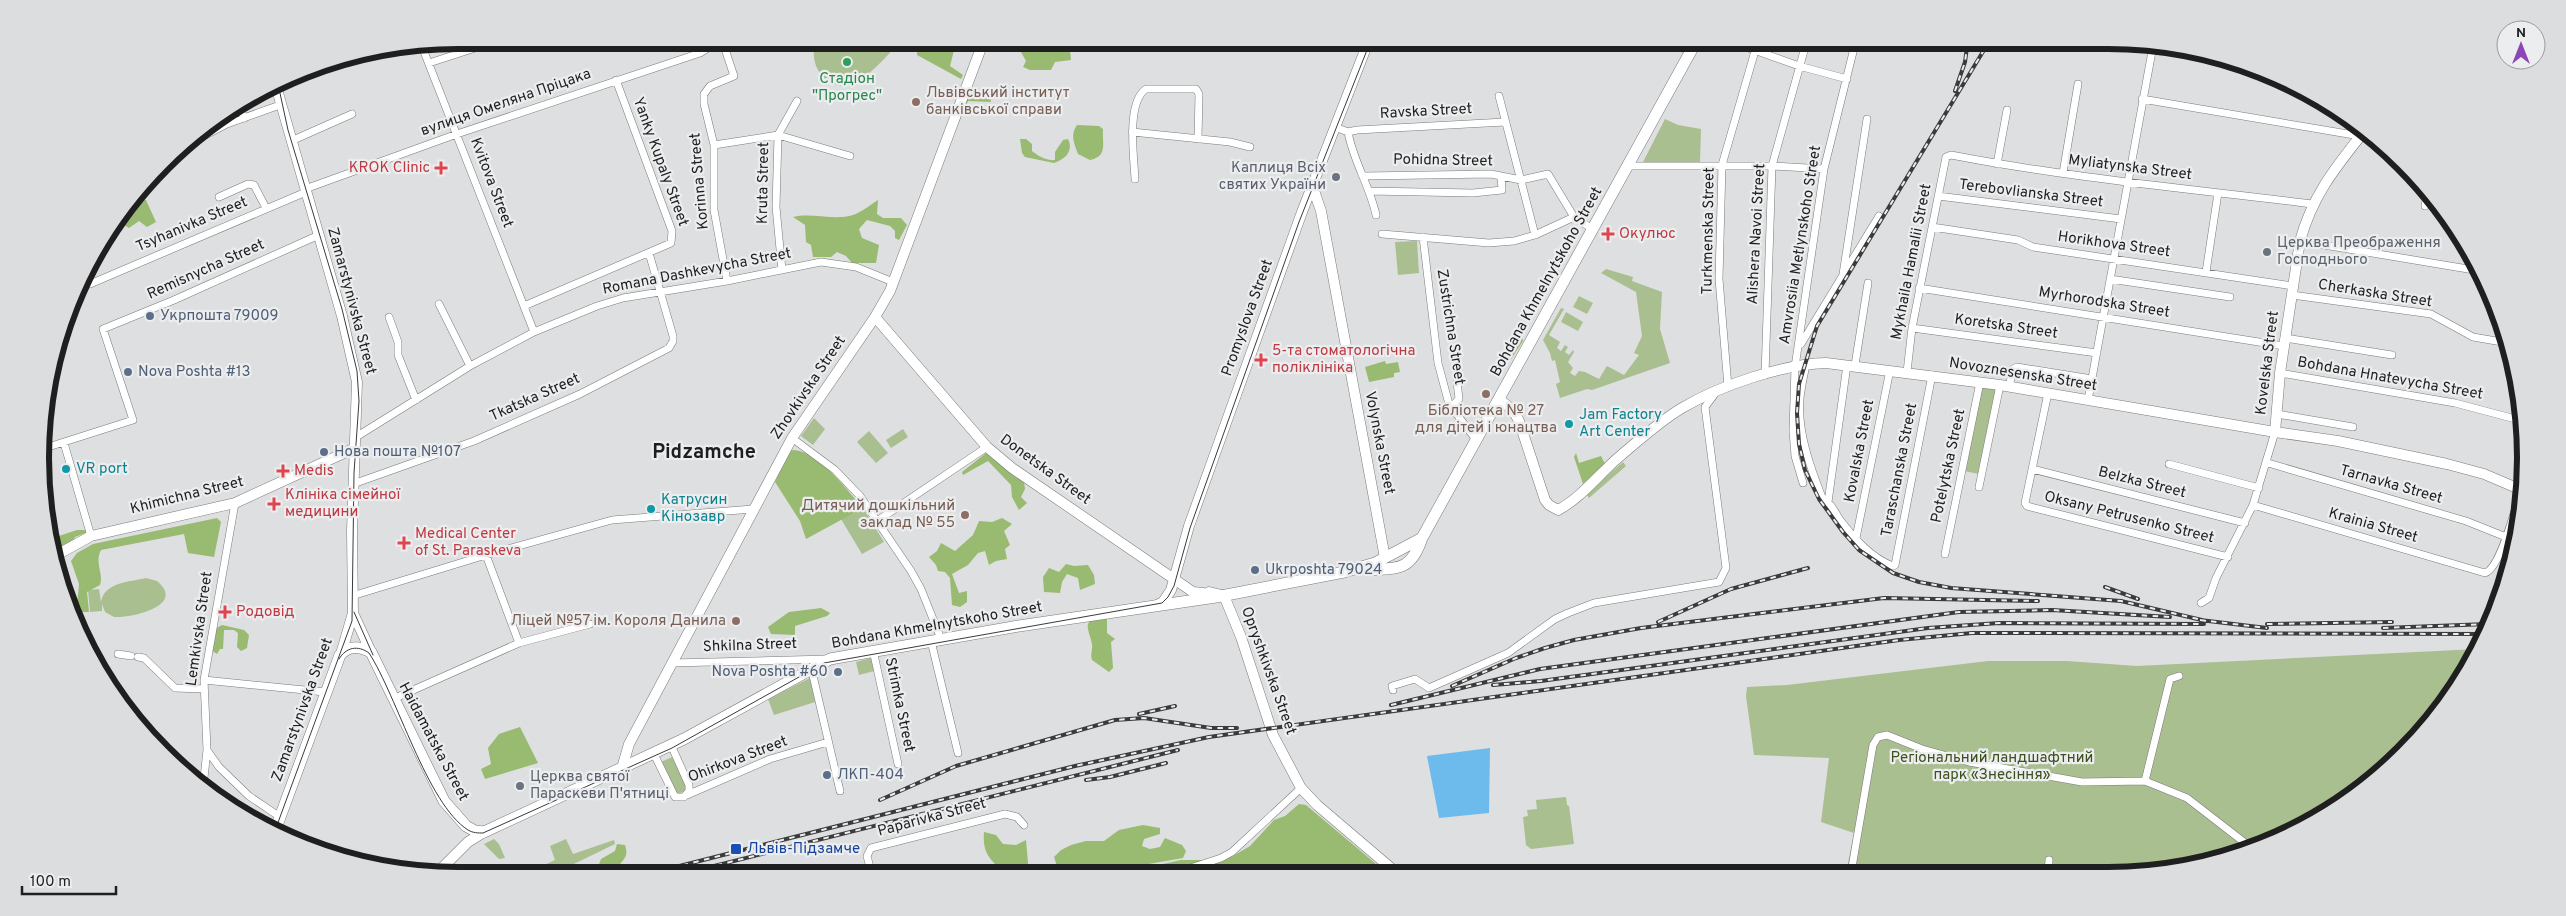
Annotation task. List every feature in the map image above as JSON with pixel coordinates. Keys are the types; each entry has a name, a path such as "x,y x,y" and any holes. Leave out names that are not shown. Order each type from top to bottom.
{"main road":[{"name":"Bohdana Khmelnytskoho Street","path":"484,832 654,754 830,658 1160,603 1223,596 1344,572 1392,569 1404,566 1416,556 1422,538 1594,230 1691,51"},
{"name":"Bohdana Khmelnytskoho Street","path":"1344,572 1385,558 1422,538"},
{"path":"1403,548 1414,548 1416,556"},
{"path":"1385,558 1386,564 1392,569"},
{"path":"1160,603 1267,580 1293,582"},
{"path":"340,654 351,647 358,647 371,652"},
{"name":"Haidamatska Street","path":"371,652 444,801 466,826 475,831 484,832"},
{"name":"Zamarstynivska Street","path":"278,822 340,654"}],"street":[{"path":"428,63 472,49"},
{"name":"вулиця Омеляна Пріцака","path":"305,190 457,134 700,53 706,49"},
{"name":"Korinna Street","path":"725,49 734,76 710,86 704,94 704,104 714,145 714,210 727,281"},
{"name":"Zhovkivska Street","path":"622,768 628,744 752,509 792,438 875,317 893,282 981,49"},
{"name":"Promyslova Street","path":"1160,603 1170,593 1189,526 1312,186 1365,49"},
{"path":"1687,49 1691,51"},
{"path":"1749,49 1799,66 1847,79"},
{"name":"Alishera Navoi Street","path":"1766,375 1772,166 1804,49"},
{"name":"Amvrosiia Metlynskoho Street","path":"1803,483 1795,456 1793,431 1795,367 1824,169 1854,49"},
{"name":"Kvitova Street","path":"423,51 534,332"},
{"name":"Turkmenska Street","path":"1728,387 1719,279 1722,165 1754,51"},
{"path":"2088,400 2152,51"},
{"name":"Yanky Kupaly Street","path":"524,306 671,243 672,231 616,80"},
{"path":"2064,174 2078,84"},
{"path":"1135,179 1132,132 1137,99 1140,92 1146,89 1196,89 1199,94 1198,139"},
{"name":"Zamarstynivska Street","path":"278,91 290,140 319,235 354,362 358,393 353,484 353,613 340,654"},
{"path":"1499,96 1535,235"},
{"path":"2142,99 2353,131"},
{"name":"Kruta Street","path":"782,270 776,207 778,135 797,101"},
{"path":"208,134 227,124 280,104"},
{"path":"1997,164 2007,110"},
{"path":"240,112 245,118"},
{"path":"290,140 352,114"},
{"path":"1843,274 1867,119"},
{"name":"Ravska Street","path":"1348,132 1506,122"},
{"path":"1335,127 1348,132 1351,151 1364,176 1376,215"},
{"path":"1132,132 1230,142 1250,147"},
{"path":"714,145 778,135 850,156"},
{"name":"Kovelska Street","path":"2201,603 2209,598 2216,578 2245,523 2268,463 2277,414 2280,373 2300,241 2312,204 2329,177 2360,136"},
{"name":"Myliatynska Street","path":"1946,158 1951,155 2064,174 2312,204"},
{"name":"Mykhaila Hamalii Street","path":"1908,372 1912,328 1919,288 1946,158"},
{"path":"1629,166 1722,165 1824,169"},
{"name":"Pohidna Street","path":"1364,176 1429,173 1501,176 1521,180"},
{"path":"1521,180 1548,174 1574,217 1594,230"},
{"path":"1369,191 1473,193 1502,190 1501,176"},
{"path":"219,197 248,184 254,184 266,208"},
{"name":"Volynska Street","path":"1312,186 1320,212 1385,558"},
{"name":"Tsyhanivka Street","path":"90,284 305,190"},
{"path":"2206,272 2218,193"},
{"name":"Terebovlianska Street","path":"1938,196 2121,219"},
{"path":"2425,206 2426,200"},
{"path":"1799,348 1879,216"},
{"path":"1382,234 1489,243 1514,241 1535,235 1574,217"},
{"name":"Horikhova Street","path":"1932,228 2018,240 2033,247 2206,272 2293,290"},
{"name":"Remisnycha Street","path":"64,443 133,420 103,329 174,300 319,235"},
{"name":"Zustrichna Street","path":"1423,237 1438,363 1448,404 1477,441"},
{"path":"2300,241 2471,269"},
{"name":"Tkatska Street","path":"353,484 474,440 580,394 669,348 673,341 673,336 649,253"},
{"name":"Romana Dashkevycha Street","path":"355,442 470,366 534,332 623,298 727,281 821,262 838,263 893,282"},
{"path":"2110,279 2230,297"},
{"path":"1828,502 1851,365 1868,283"},
{"name":"Myrhorodska Street","path":"1919,288 2104,317 2392,355"},
{"name":"Cherkaska Street","path":"2293,290 2431,314 2473,337 2500,342"},
{"path":"439,304 470,366"},
{"path":"389,317 398,342 398,355 416,400"},
{"name":"Donetska Street","path":"875,317 987,447 1012,468 1195,594 1206,593"},
{"name":"Koretska Street","path":"1912,328 2097,353"},
{"path":"1806,364 1800,400 1802,427 1809,464 1823,500 1828,502 1856,538"},
{"name":"Novoznesenska Street","path":"1500,400 1513,410 1519,421 1545,500 1558,510 1565,506 1619,457 1681,408 1728,387 1806,364 1851,365 1980,382 2403,453 2484,474 2516,487"},
{"path":"1978,487 2005,386 2013,369 2017,367 2092,379"},
{"name":"Kovalska Street","path":"1856,538 1890,370"},
{"name":"Bohdana Hnatevycha Street","path":"2280,373 2455,403 2515,418"},
{"name":"Taraschanska Street","path":"1856,538 1872,554 1890,566 1895,565 1932,375"},
{"path":"1452,407 1459,400 1457,382"},
{"name":"Potelytska Street","path":"1945,554 1980,382"},
{"path":"1393,690 1392,686 1414,679 1430,688 1489,662 1524,643 1555,619 1594,603 1719,582 1726,568 1705,414 1707,402 1716,393"},
{"path":"2032,469 2048,393"},
{"path":"1681,408 1696,406 1705,414"},
{"path":"2277,414 2354,427"},
{"path":"792,438 854,488 921,589 936,640 958,753"},
{"name":"Khimichna Street","path":"60,553 91,536 235,503 355,442"},
{"path":"49,447 64,443 91,536"},
{"path":"877,521 987,447"},
{"name":"Tarnavka Street","path":"2268,463 2466,521 2506,537"},
{"path":"2169,464 2259,488"},
{"name":"Oksany Petrusenko Street","path":"2032,469 2025,503 2027,506 2228,557"},
{"name":"Belzka Street","path":"2032,469 2245,523"},
{"name":"Lemkivska Street","path":"204,779 207,750 204,680 235,503"},
{"name":"Krainia Street","path":"2253,505 2485,572 2491,569 2503,546"},
{"path":"352,596 486,555 612,520 752,509"},
{"path":"2507,548 2503,546 2513,516"},
{"path":"486,555 518,643"},
{"name":"Opryshkivska Street","path":"1206,593 1223,596 1241,637 1273,735 1302,788 1317,805 1390,867"},
{"name":"Haidamatska Street","path":"353,613 371,652"},
{"path":"393,699 518,643 590,624"},
{"name":"Strimka Street","path":"873,650 898,764"},
{"path":"118,654 144,658 175,688 204,689"},
{"name":"Shkilna Street","path":"671,663 830,658"},
{"path":"811,667 840,791"},
{"path":"2145,781 2170,679 2179,676"},
{"path":"204,680 325,692"},
{"path":"1852,867 1873,745 1878,737 1887,735 1969,762 2082,782 2145,781 2187,798 2246,844"},
{"name":"Ohirkova Street","path":"687,794 770,759 828,742"},
{"path":"654,754 674,797 687,794 689,785 671,745"},
{"path":"207,750 219,767 278,822"},
{"path":"1193,867 1221,858 1232,852 1302,788"},
{"name":"Paparivka Street","path":"870,867 867,856 871,848 1004,814 1017,817 1024,825"},
{"name":"Bohdana Khmelnytskoho Street","path":"444,866 468,842 484,832"},
{"path":"2048,867 2049,860"}],"green space":[{"name":"Стадіон \"Прогрес\"","path":"814,49 893,49 863,78 851,84 840,85 829,81 818,70"},
{"path":"917,49 954,49 950,66 963,75 961,79 917,55"},
{"path":"1019,49 1070,49 1071,60 1055,62 1051,70 1030,70 1023,67 1026,61"},
{"path":"970,89 990,97 991,102 968,101 959,122 955,120"},
{"path":"1665,119 1678,125 1701,129 1700,162 1643,162"},
{"path":"1077,125 1099,126 1103,129 1103,149 1096,158 1090,160 1078,154 1073,136"},
{"path":"1020,139 1026,139 1032,144 1032,151 1049,160 1055,160 1055,152 1063,140 1068,139 1070,147 1065,157 1054,163 1025,157 1022,153"},
{"path":"146,200 156,222 147,227 139,221 129,228 123,224 138,202"},
{"path":"878,200 877,214 883,218 901,218 907,225 899,240 895,238 895,231 890,226 867,220 859,229 862,238 879,245 876,263 852,263 846,256 837,252 831,257 813,257 811,245 806,242 805,225 793,217 808,215 846,217 860,212"},
{"path":"1417,241 1419,273 1398,275 1395,242"},
{"path":"1606,269 1633,277 1632,281 1662,292 1660,329 1670,363 1592,390 1587,389 1560,398 1556,384 1560,382 1555,360 1552,361 1543,340 1561,308 1564,309 1549,335 1560,342 1557,348 1561,351 1565,345 1568,347 1565,352 1569,355 1573,350 1574,352 1568,362 1573,368 1570,373 1575,376 1579,371 1585,372 1599,379 1607,366 1624,375 1639,355 1634,353 1642,336 1636,292 1601,273"},
{"path":"1579,296 1593,303 1587,314 1573,307"},
{"path":"1566,312 1583,322 1578,331 1561,322"},
{"path":"1522,338 1523,341 1509,362 1504,357 1515,339"},
{"path":"1385,361 1386,364 1398,362 1400,372 1394,373 1394,377 1369,382 1365,367"},
{"path":"1981,384 1998,387 1979,474 1964,471"},
{"path":"814,418 825,429 813,445 801,436"},
{"path":"903,429 908,437 891,448 886,440"},
{"path":"869,431 888,453 876,463 857,442"},
{"path":"789,451 803,452 823,464 863,508 806,539 800,521 775,482"},
{"path":"986,453 1024,482 1025,489 1021,497 1027,503 1019,510 1012,497 1011,485 988,461 963,475 962,472"},
{"path":"1576,453 1579,463 1601,456 1605,464 1583,484 1574,457"},
{"path":"1623,462 1626,466 1589,498 1586,494"},
{"path":"863,508 884,542 862,554 841,519"},
{"path":"217,518 221,522 214,557 188,553 184,534 101,550 98,559 101,581 100,585 87,592 89,612 81,612 77,606 79,584 71,561 77,553 93,544"},
{"path":"1002,518 1012,524 1004,531 1010,545 1005,549 1007,559 996,561 989,565 985,551 978,553 968,565 952,574 959,593 967,591 967,602 960,607 952,605 950,578 945,572 938,571 936,565 929,557 937,551 941,543 955,551 973,535 979,521 992,522"},
{"path":"77,530 86,530 88,532 75,537 72,543 60,550 57,537"},
{"path":"1066,564 1074,566 1088,565 1094,575 1095,584 1080,590 1078,578 1067,574 1062,582 1060,593 1044,592 1043,577 1049,568 1059,572"},
{"path":"146,578 157,581 164,590 165,597 161,604 153,609 143,613 114,617 105,612 102,604 102,611 90,612 88,590 99,589 101,602 103,595 112,587"},
{"path":"821,608 830,613 827,616 795,626 795,635 771,634 768,627 789,612"},
{"path":"1103,617 1107,619 1107,633 1115,639 1111,642 1113,668 1109,672 1092,660 1092,644 1088,630 1091,620"},
{"path":"222,625 244,630 249,635 247,648 241,651 237,647 238,633 234,630 224,630 223,649 220,649 217,654 211,650 215,629"},
{"name":"Регіональний ландшафтний парк «Знесіння»","path":"2469,649 2448,685 2416,728 2378,766 2357,783 2313,812 2265,836 2240,846 2214,853 2161,864 2108,867 1847,867 1854,833 1821,822 1829,758 1754,755 1746,696 1747,687 1787,685 1988,661 2067,661 2137,666"},
{"path":"871,658 874,671 859,675 856,662"},
{"path":"810,678 815,702 774,715 768,699"},
{"path":"520,727 538,763 485,779 481,769 491,764 488,748 499,734"},
{"path":"672,757 688,789 677,795 661,762"},
{"path":"1566,797 1574,844 1531,849 1526,845 1523,817 1528,816 1527,810 1537,809 1536,800"},
{"path":"1299,804 1306,805 1380,867 1149,867 1181,860 1212,860 1233,856 1250,846 1274,820 1285,816"},
{"path":"1143,825 1160,828 1160,834 1144,839 1142,846 1150,849 1160,847 1165,838 1182,845 1186,851 1183,858 1138,867 1057,867 1054,857 1061,850 1086,841 1104,841 1119,830"},
{"path":"984,832 996,835 1003,844 1016,845 1026,840 1028,867 994,867 995,864 985,850"},
{"path":"494,839 499,844 505,858 499,859 484,844"},
{"path":"566,839 573,854 614,840 615,844 568,867 540,867 555,860 550,846"},
{"path":"617,844 625,845 625,858 619,867 598,867 601,859 615,851"}],"water":[{"path":"1490,748 1489,813 1439,818 1427,756"}],"tram line":[{"path":"339,659 352,648 365,650 369,653 391,695 426,774 439,797 453,817 468,830 483,833 672,748 824,663 1162,603 1174,586 1190,528 1299,222 1367,49"},
{"path":"277,825 352,621 354,473 359,401 357,371 342,309 288,130 279,90"},
{"path":"354,612 373,655"}],"railway":[{"path":"1955,91 1965,62 1967,49"},
{"path":"1985,49 1817,326 1799,384 1797,413 1799,444 1805,470 1819,499 1843,532 1859,550 1893,573 1919,582 1951,588 2121,601 2206,621"},
{"path":"1658,622 1731,589 1808,568"},
{"path":"2105,587 2138,599"},
{"path":"1452,686 1516,658 1545,648 1574,640 1641,628 1884,598 2038,601"},
{"path":"1391,705 1540,669 1959,612 2052,610 2170,617"},
{"path":"2200,620 2267,628"},
{"path":"2267,624 2392,622"},
{"path":"1493,685 1541,681 1928,628 1999,623 2204,624"},
{"path":"2383,628 2482,624"},
{"path":"676,867 1075,766 1209,737 1899,640 1972,633 2477,634"},
{"path":"1139,714 1175,706"},
{"path":"880,800 956,766 1115,720 1144,718 1211,728 1237,728"},
{"path":"710,867 1178,750"},
{"path":"1086,780 1110,777 1166,763"}],"place":[{"name":"Стадіон \"Прогрес\"","path":"847,62"},
{"name":"Львівський інститут банківської справи","path":"916,102"},
{"name":"KROK Clinic","path":"441,168"},
{"name":"Каплиця Всіх святих України","path":"1336,177"},
{"name":"Окулюс","path":"1608,234"},
{"name":"Церква Преображення Господнього","path":"2267,252"},
{"name":"Укрпошта 79009","path":"150,316"},
{"name":"5-та стоматологічна поліклініка","path":"1261,360"},
{"name":"Nova Poshta #13","path":"128,372"},
{"name":"Бібліотека № 27 для дітей і юнацтва","path":"1486,394"},
{"name":"Jam Factory Art Center","path":"1569,424"},
{"name":"Нова пошта №107","path":"324,452"},
{"name":"VR port","path":"66,469"},
{"name":"Medis","path":"283,471"},
{"name":"Клініка сімейної медицини","path":"274,504"},
{"name":"Катрусин Кінозавр","path":"651,509"},
{"name":"Дитячий дошкільний заклад № 55","path":"965,515"},
{"name":"Medical Center of St. Paraskeva","path":"404,543"},
{"name":"Ukrposhta 79024","path":"1255,570"},
{"name":"Родовід","path":"225,612"},
{"name":"Ліцей №57 ім. Короля Данила","path":"736,621"},
{"name":"Nova Poshta #60","path":"838,672"},
{"name":"ЛКП-404","path":"827,775"},
{"name":"Церква святої Параскеви П'ятниці","path":"520,786"},
{"name":"Львів-Підзамче","path":"736,849"}],"district":[{"name":"Pidzamche","path":"704,453"}]}
